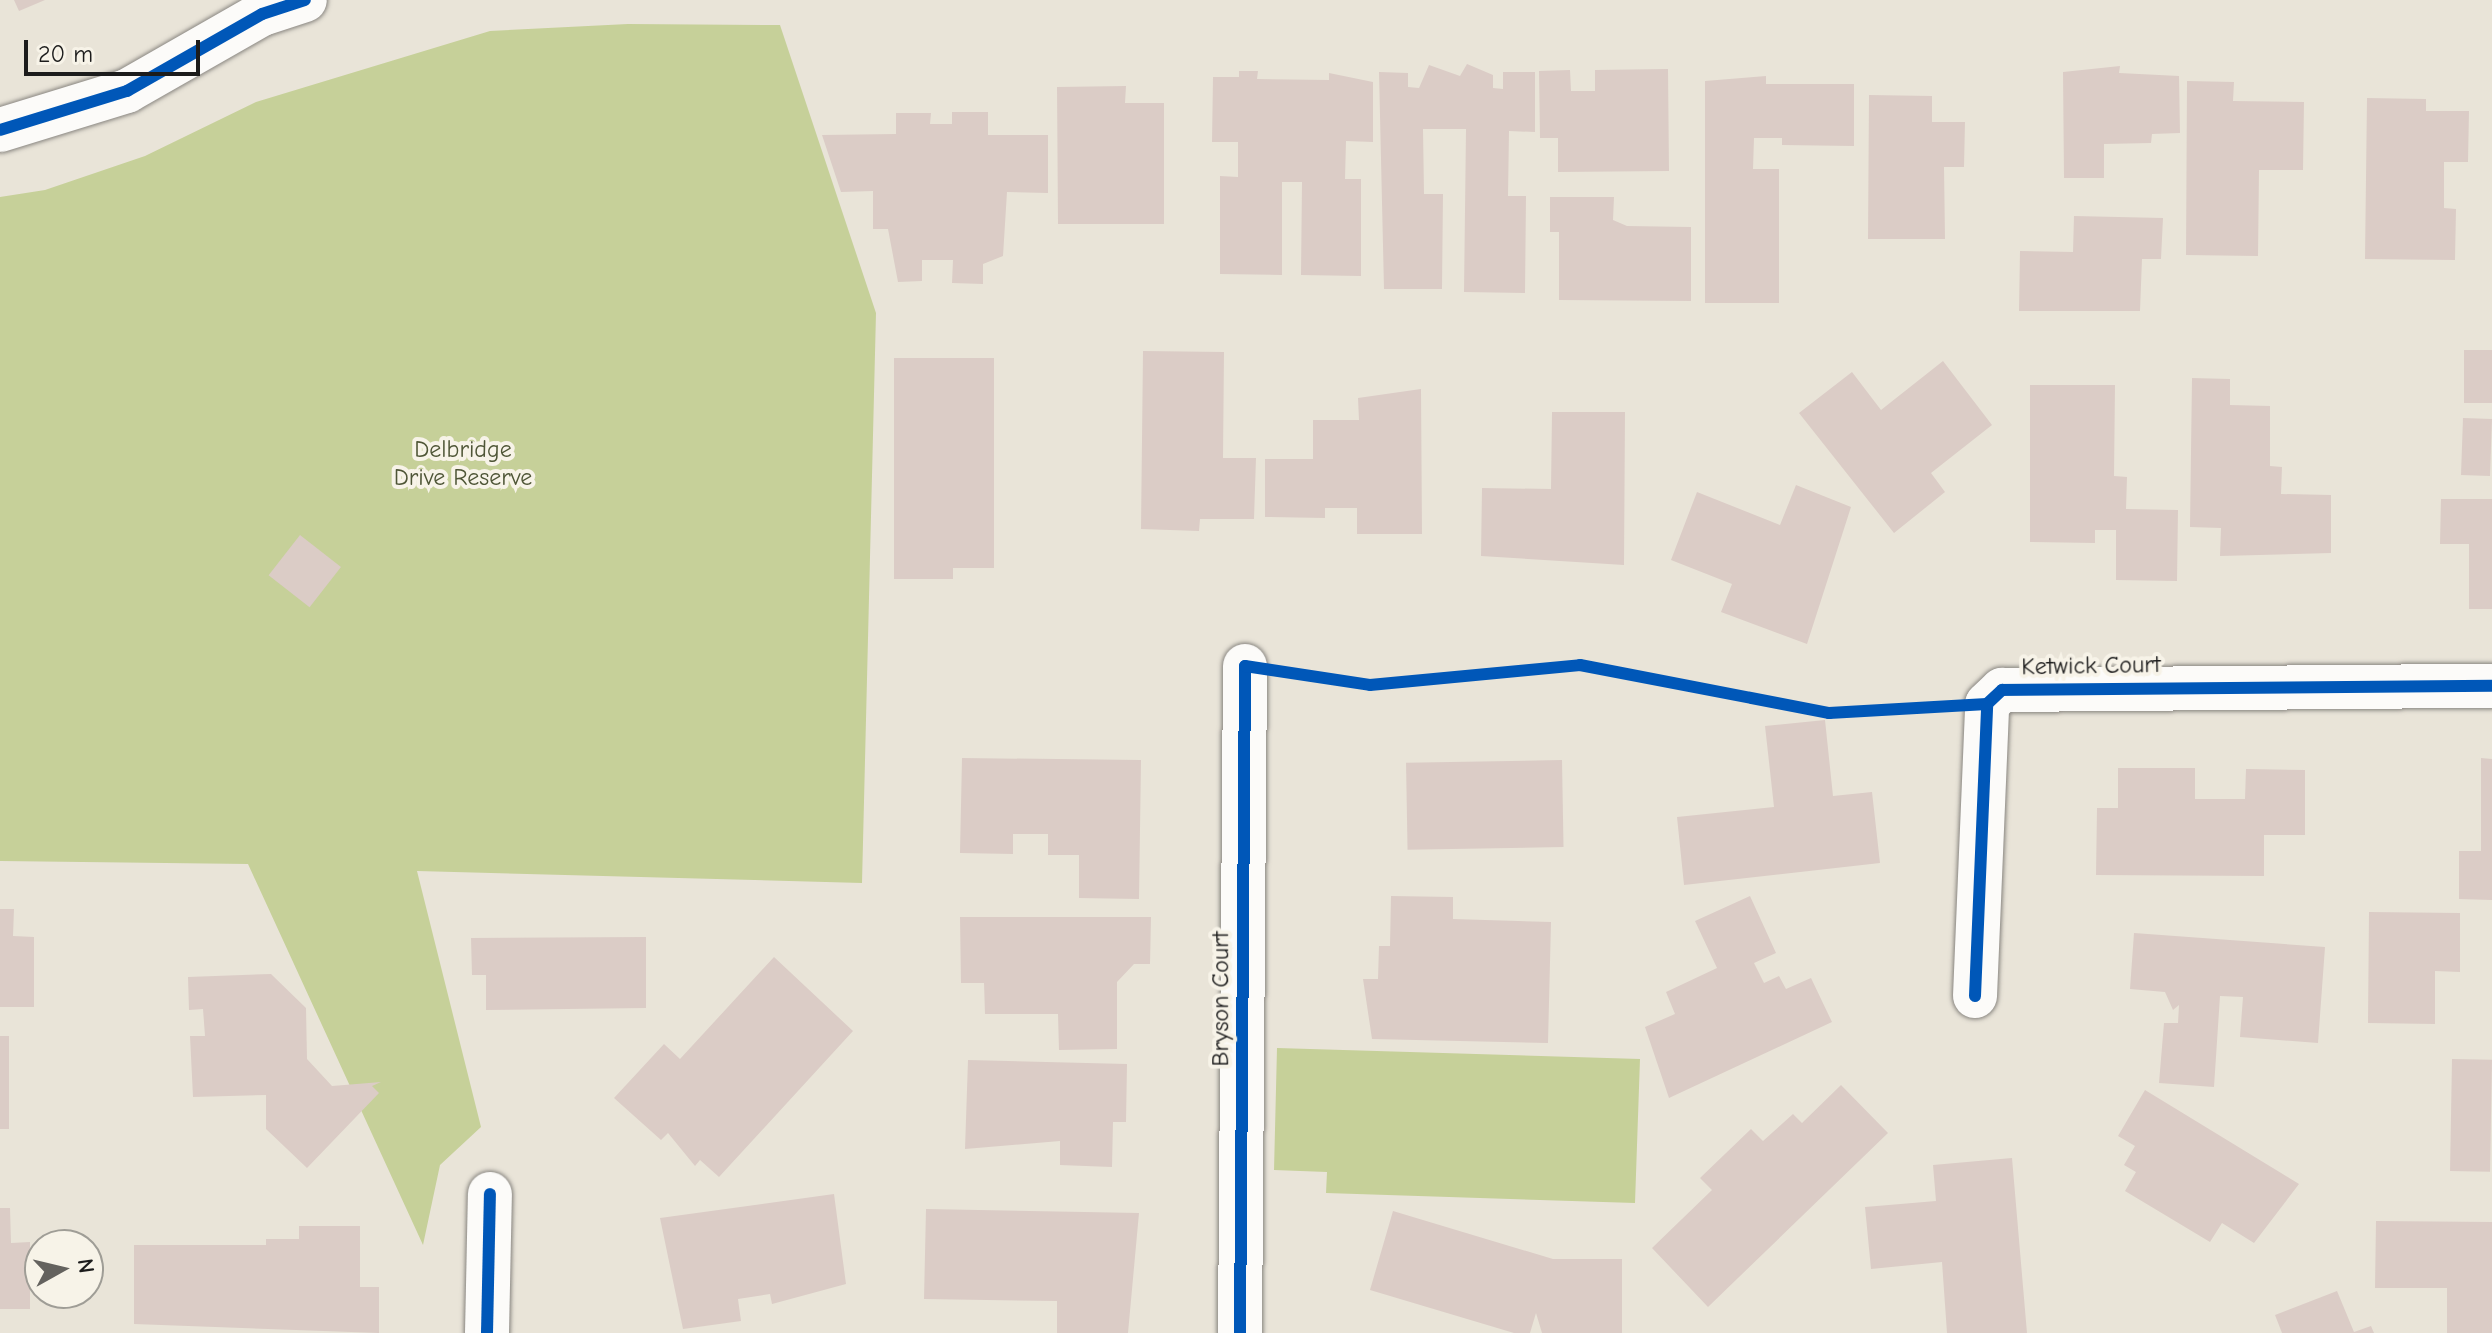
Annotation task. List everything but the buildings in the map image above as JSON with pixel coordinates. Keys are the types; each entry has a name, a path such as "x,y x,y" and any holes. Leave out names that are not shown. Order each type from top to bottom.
{"street":[{"path":"0,130 127,91 260,7 305,0"},
{"name":"Bryson Court","path":"1240,1333 1245,666"},
{"name":"Ketwick Court","path":"1975,996 1987,704 2002,690 2492,686"},
{"path":"487,1333 490,1194"}],"green space":[{"name":"Delbridge Drive Reserve","path":"628,24 780,25 876,313 862,883 417,871 481,1127 440,1165 423,1245 248,864 0,861 0,197 45,190 145,156 256,102 490,31"},
{"path":"1277,1048 1640,1059 1635,1203 1326,1193 1327,1172 1274,1170"}],"cycle path":[{"path":"0,130 127,91 262,14 305,0"},
{"path":"1240,1333 1245,666 1370,685 1580,665 1829,713 1987,704"},
{"path":"1975,996 1987,704 2002,690 2492,686"},
{"path":"487,1333 490,1194"}]}
